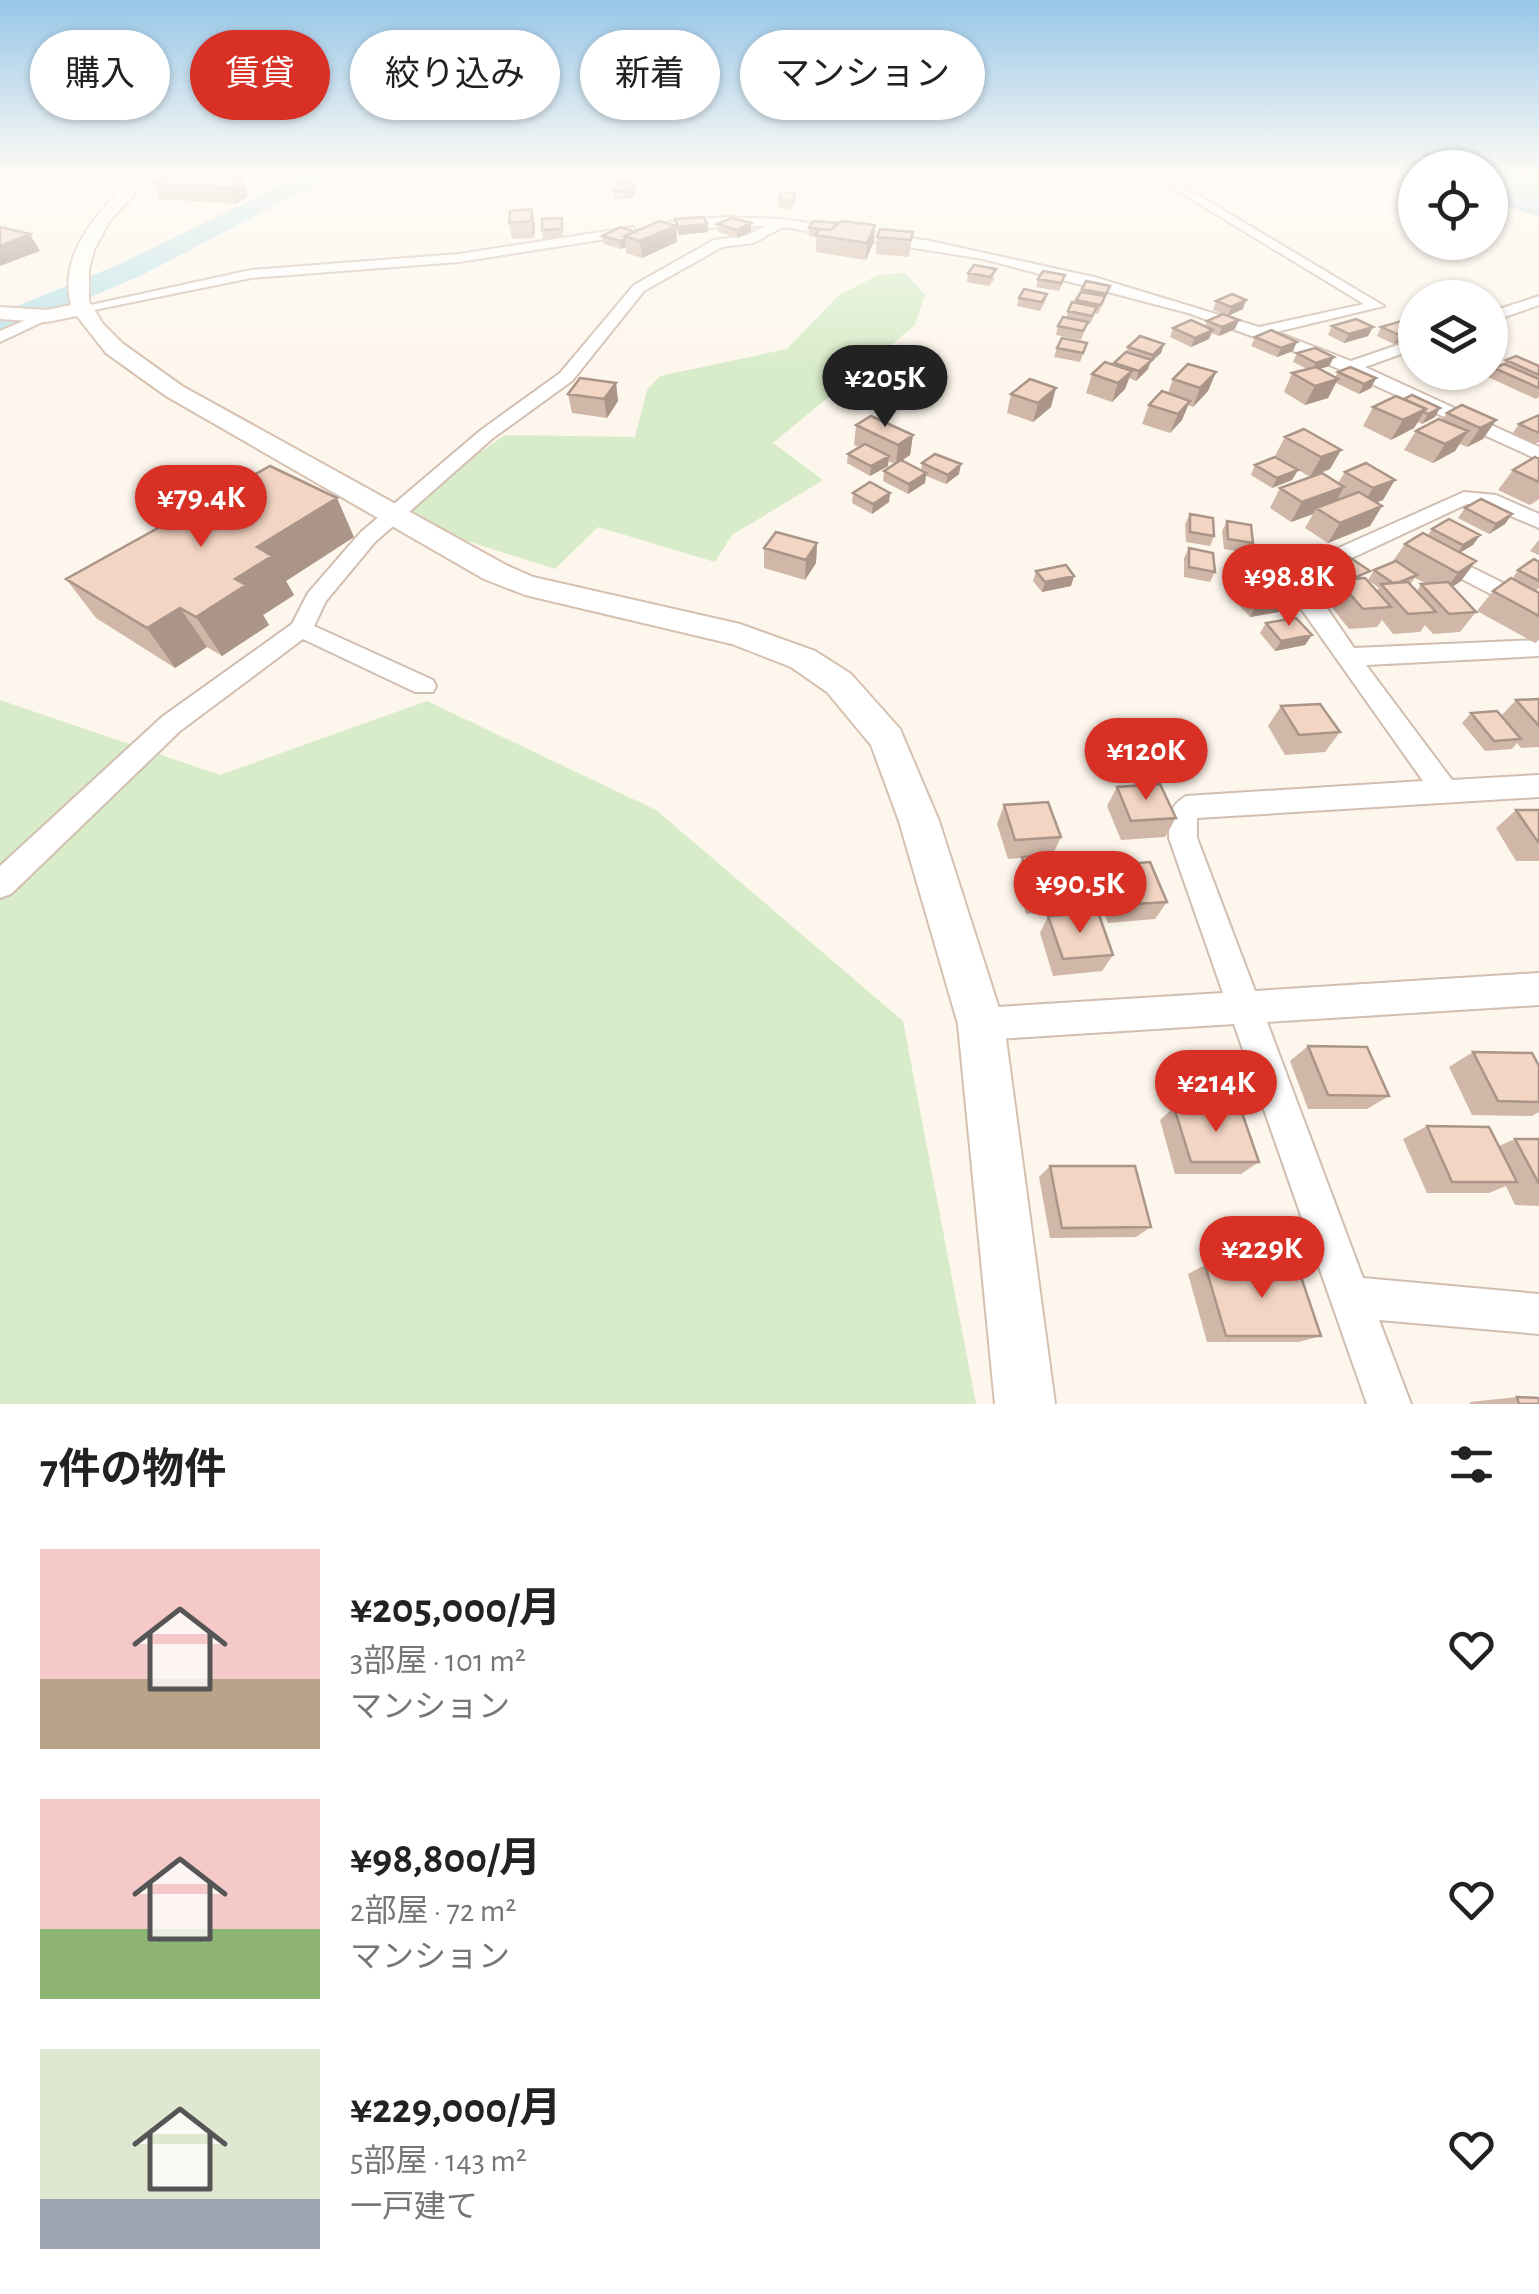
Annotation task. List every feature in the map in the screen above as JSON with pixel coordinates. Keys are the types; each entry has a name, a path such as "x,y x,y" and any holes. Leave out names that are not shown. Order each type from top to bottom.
{"street":[{"path":"91,240 85,250 81,295 114,348 174,391 389,516 525,585 740,635 803,659 839,683 887,739 919,821 981,1024 1025,1404"},
{"path":"0,337 81,295 251,274 459,258 582,240"},
{"path":"0,886 171,724 301,629 316,598 389,516 498,426 566,377 639,288 719,243 749,240"},
{"path":"898,240 1027,264 1201,311 1351,368 1539,454"},
{"path":"1256,332 1383,310 1265,240"},
{"path":"1508,311 1539,300"},
{"path":"0,313 47,316"},
{"path":"1351,368 1398,350"},
{"path":"1444,790 1303,595 1295,576 1474,496 1539,522"},
{"path":"1390,532 1539,611"},
{"path":"301,629 424,686"},
{"path":"1349,657 1539,648"},
{"path":"1389,1404 1240,1006 1183,838 1183,812 1196,804 1539,786"},
{"path":"981,1024 1539,988"},
{"path":"1352,1297 1539,1314"}],"green space":[{"path":"905,273 925,295 915,325 773,443 823,480 732,535 715,562 598,527 555,569 389,516 505,435 635,437 647,390 660,376 787,349 839,295 878,275"},
{"path":"0,700 220,775 427,701 656,810 903,1021 976,1404 0,1404"}],"building":[{"path":"974,265 996,269 991,277 968,273"},
{"path":"1043,271 1065,275 1061,283 1038,279"},
{"path":"1086,281 1110,286 1106,294 1082,289"},
{"path":"1024,289 1047,294 1042,302 1019,298"},
{"path":"1081,292 1105,296 1101,305 1076,300"},
{"path":"1232,294 1246,300 1231,307 1216,301"},
{"path":"1072,302 1097,307 1092,316 1068,311"},
{"path":"1223,314 1239,320 1222,327 1207,321"},
{"path":"1063,317 1088,322 1083,331 1058,326"},
{"path":"1356,319 1373,327 1349,334 1332,326"},
{"path":"1191,320 1213,330 1195,338 1173,328"},
{"path":"1398,322 1398,335 1381,327"},
{"path":"1271,330 1297,342 1281,348 1255,337"},
{"path":"1140,336 1164,344 1153,355 1128,347"},
{"path":"1062,338 1087,343 1083,353 1057,348"},
{"path":"1315,348 1334,357 1316,363 1297,353"},
{"path":"1126,352 1152,360 1139,371 1114,363"},
{"path":"1516,356 1539,366 1539,375 1508,361"},
{"path":"1105,362 1132,371 1118,383 1092,374"},
{"path":"1188,364 1216,372 1200,388 1173,379"},
{"path":"1508,366 1539,379 1539,388 1508,374"},
{"path":"1316,367 1338,379 1315,386 1292,373"},
{"path":"1350,367 1376,378 1364,384 1338,372"},
{"path":"580,378 616,383 604,399 568,394"},
{"path":"1030,379 1056,388 1038,403 1011,394"},
{"path":"1162,391 1190,401 1178,414 1149,405"},
{"path":"1412,395 1440,408 1428,414 1423,412 1426,409 1404,399"},
{"path":"1396,396 1426,409 1403,420 1373,407"},
{"path":"1462,405 1496,420 1480,428 1447,413"},
{"path":"1539,415 1539,433 1519,424"},
{"path":"871,416 913,435 898,445 856,425"},
{"path":"1439,419 1468,431 1445,444 1416,431"},
{"path":"1304,429 1341,450 1321,457 1285,437"},
{"path":"865,444 889,456 871,466 848,454"},
{"path":"935,454 961,464 948,475 922,463"},
{"path":"1275,457 1298,470 1277,478 1255,465"},
{"path":"1535,457 1539,459 1539,482 1513,470"},
{"path":"901,460 926,473 909,484 884,471"},
{"path":"1366,463 1395,480 1373,488 1345,472"},
{"path":"270,466 337,498 257,547 272,556 235,579 246,585 196,617 180,608 147,628 66,579"},
{"path":"1322,473 1344,487 1302,502 1280,488"},
{"path":"870,482 890,493 873,504 853,493"},
{"path":"1359,492 1382,506 1340,523 1316,508"},
{"path":"1481,499 1512,514 1496,524 1465,508"},
{"path":"1190,514 1213,518 1214,536 1190,532"},
{"path":"1449,519 1480,535 1463,545 1432,529"},
{"path":"1227,521 1251,525 1253,543 1228,539"},
{"path":"776,532 817,543 806,560 764,548"},
{"path":"1423,533 1476,561 1458,573 1405,544"},
{"path":"1189,548 1213,553 1215,572 1189,567"},
{"path":"1349,557 1370,571 1346,579 1328,566"},
{"path":"1534,559 1539,562 1539,581 1518,570"},
{"path":"1396,561 1417,575 1393,583 1374,570"},
{"path":"1066,565 1074,576 1045,582 1036,571"},
{"path":"1365,578 1391,607 1363,609 1338,580"},
{"path":"1511,578 1539,593 1539,616 1493,591"},
{"path":"1408,582 1436,612 1408,614 1381,584"},
{"path":"1448,582 1476,612 1449,614 1421,584"},
{"path":"1270,586 1285,602 1255,607 1241,591"},
{"path":"1296,618 1312,635 1281,641 1266,623"},
{"path":"1539,699 1539,726 1516,700"},
{"path":"1320,704 1340,732 1299,735 1281,706"},
{"path":"1497,711 1521,739 1494,741 1471,713"},
{"path":"1160,784 1176,818 1131,821 1117,787"},
{"path":"1048,802 1061,837 1015,840 1004,805"},
{"path":"1516,810 1539,810 1539,842 1538,842"},
{"path":"1068,853 1083,892 1034,896 1022,857"},
{"path":"1150,862 1167,902 1119,905 1103,866"},
{"path":"1098,912 1113,955 1063,959 1048,916"},
{"path":"1308,1046 1367,1047 1389,1096 1328,1095"},
{"path":"1473,1052 1532,1053 1539,1066 1539,1102 1498,1101"},
{"path":"1174,1107 1240,1107 1259,1162 1191,1162"},
{"path":"1427,1126 1489,1127 1517,1182 1452,1182"},
{"path":"1515,1139 1539,1139 1539,1184"},
{"path":"1050,1166 1135,1166 1151,1227 1062,1228"},
{"path":"1205,1265 1297,1265 1321,1336 1226,1336"},
{"path":"1517,1397 1539,1398 1539,1404 1519,1404"}],"waterway":[{"path":"0,325 192,240"}]}
